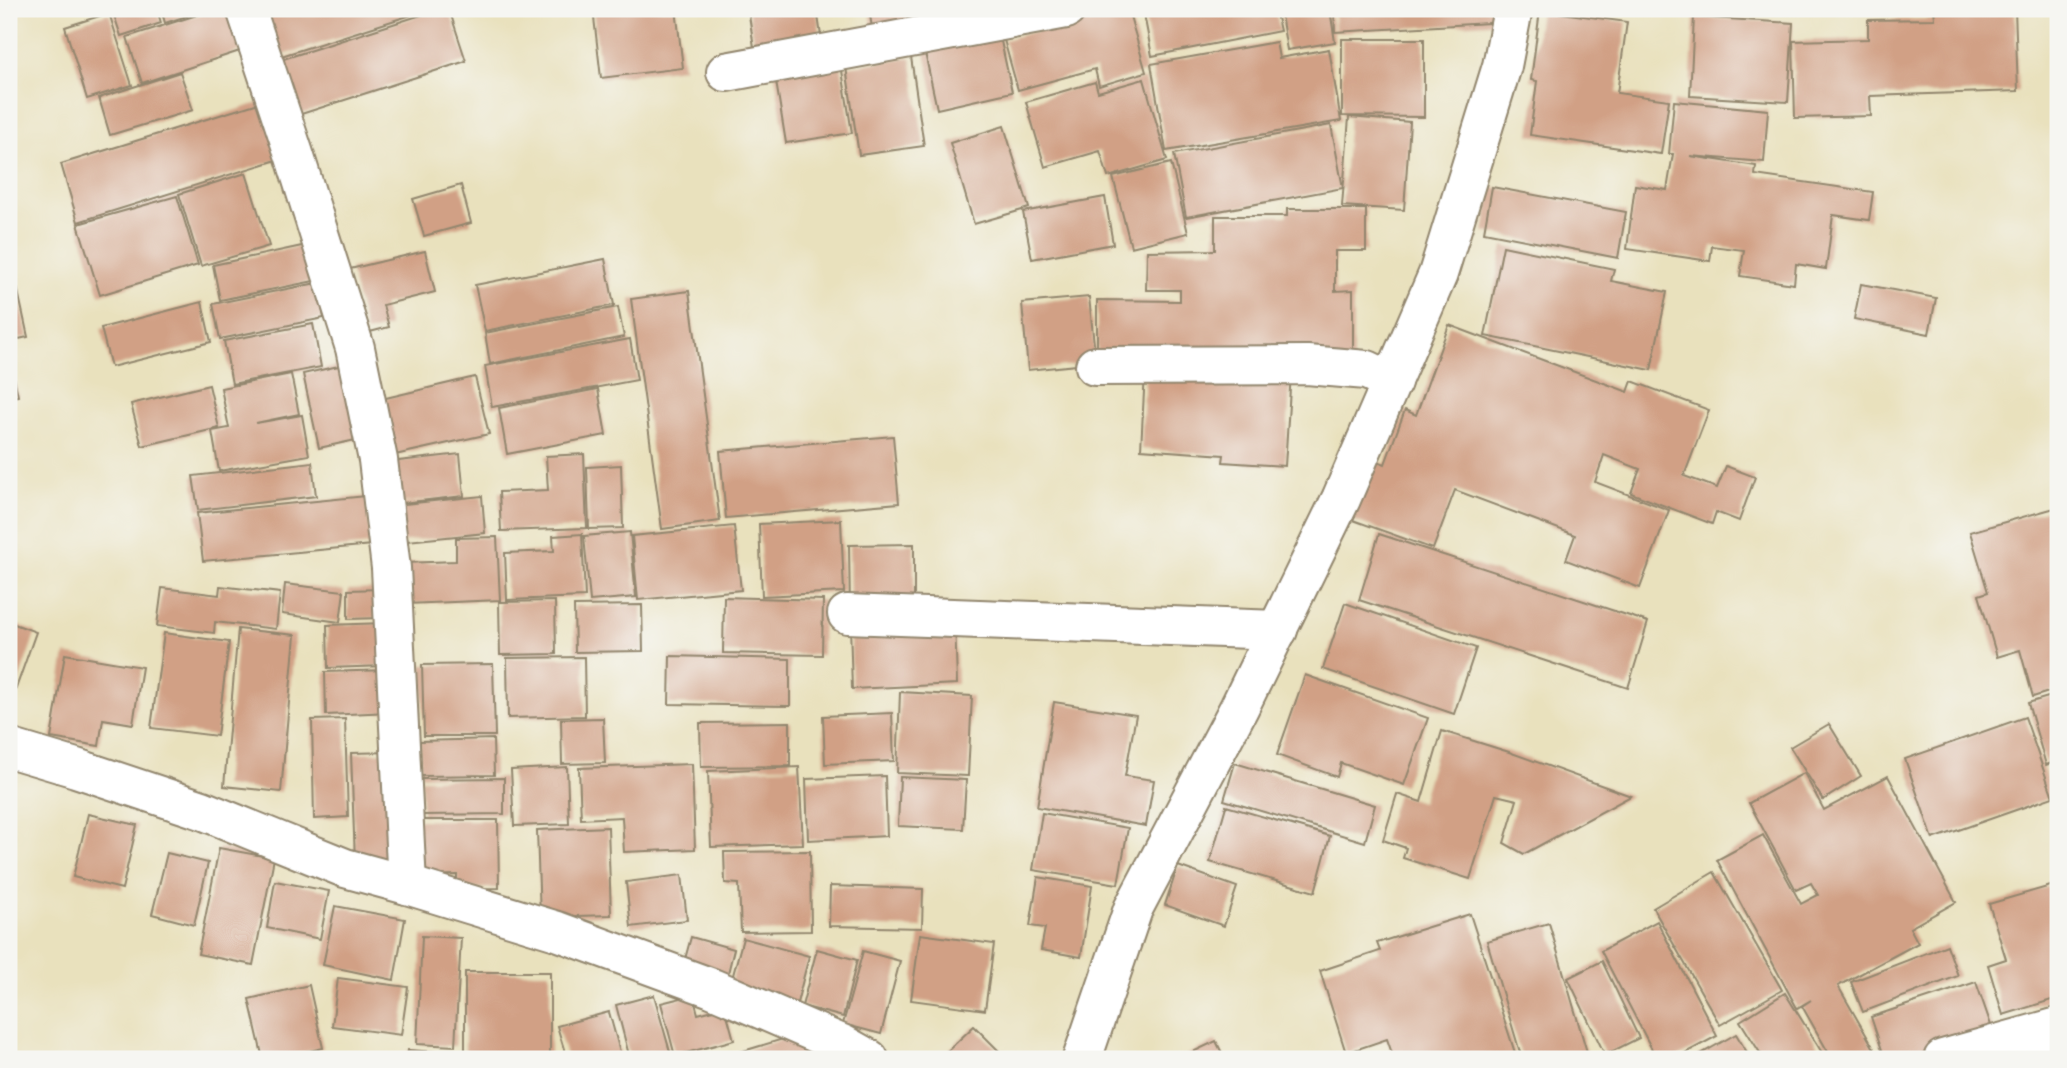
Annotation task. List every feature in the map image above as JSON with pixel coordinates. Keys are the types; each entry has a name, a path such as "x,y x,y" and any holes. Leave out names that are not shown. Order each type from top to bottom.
{"street":[{"path":"246,9 355,348 378,460 391,568 407,885"},
{"path":"726,72 1066,9"},
{"path":"1082,1059 1133,909 1239,708 1342,499 1438,274 1502,66 1513,9"},
{"path":"1095,366 1307,365 1367,370 1392,382"},
{"path":"847,614 1278,630"},
{"path":"9,748 202,810 345,869 557,931 712,988 844,1045 869,1059"},
{"path":"1943,1059 2058,1027"}],"building":[{"path":"112,9 157,9 161,23 121,36"},
{"path":"161,9 209,9 165,23"},
{"path":"216,9 239,9 252,47 142,83 127,37"},
{"path":"257,9 430,9 272,59"},
{"path":"440,9 449,9 466,61 292,117 274,62"},
{"path":"593,9 676,9 683,68 601,78"},
{"path":"748,9 817,9 821,36 754,47"},
{"path":"869,9 912,9 915,28 873,34"},
{"path":"915,9 972,9 918,25"},
{"path":"1115,9 1128,9 1146,72 1099,86 1095,69 1018,90 1004,40"},
{"path":"1143,9 1275,9 1280,31 1152,56"},
{"path":"1280,9 1330,9 1335,42 1287,50"},
{"path":"1334,9 1505,9 1506,22 1335,32"},
{"path":"1934,9 2015,9 2018,91 1870,96 1871,116 1795,118 1793,41 1868,39 1868,20 1935,19"},
{"path":"1540,10 1627,22 1617,93 1669,100 1661,154 1530,135 1537,81 1531,80"},
{"path":"109,13 132,85 87,99 65,27"},
{"path":"1694,17 1793,23 1788,102 1690,96"},
{"path":"999,32 1012,92 937,109 924,48"},
{"path":"1342,39 1424,39 1424,117 1342,116"},
{"path":"1276,42 1279,58 1329,49 1341,121 1166,151 1151,64"},
{"path":"911,57 924,146 859,155 846,67"},
{"path":"840,58 852,133 786,143 774,69"},
{"path":"180,72 193,110 110,135 99,98"},
{"path":"1144,79 1167,160 1108,177 1100,151 1045,167 1026,102 1095,82 1098,92"},
{"path":"1674,101 1768,110 1764,162 1690,156 1756,166 1755,175 1873,192 1869,220 1833,215 1826,269 1796,264 1794,284 1740,276 1744,250 1712,246 1710,261 1627,249 1635,185 1667,190 1673,154 1669,154"},
{"path":"262,102 280,159 78,222 61,164"},
{"path":"1349,117 1410,122 1404,210 1342,206"},
{"path":"1331,125 1343,188 1186,217 1174,154"},
{"path":"1004,126 1029,208 974,224 950,143"},
{"path":"1171,163 1188,233 1131,247 1113,177"},
{"path":"246,173 269,246 201,266 179,194"},
{"path":"461,185 471,223 424,236 413,199"},
{"path":"1492,187 1626,212 1618,258 1484,232"},
{"path":"177,196 198,265 100,295 78,224"},
{"path":"1105,197 1113,244 1032,259 1023,212"},
{"path":"1287,209 1366,209 1366,251 1335,251 1335,291 1353,290 1353,361 1097,362 1097,300 1180,301 1180,290 1146,290 1147,251 1215,250 1215,216 1287,216"},
{"path":"316,243 324,279 220,300 213,265"},
{"path":"1503,246 1614,269 1611,281 1667,292 1651,370 1485,336"},
{"path":"425,251 435,292 383,305 389,327 366,333 350,269"},
{"path":"605,259 614,305 485,331 475,285"},
{"path":"16,282 28,337 9,341 9,284"},
{"path":"317,283 324,318 220,339 213,304"},
{"path":"1861,284 1936,298 1929,334 1854,319"},
{"path":"689,291 720,521 662,529 631,299"},
{"path":"1089,297 1096,363 1028,370 1022,303"},
{"path":"202,302 211,342 111,367 101,328"},
{"path":"618,307 624,337 490,364 485,333"},
{"path":"313,324 321,367 232,384 224,341"},
{"path":"1449,325 1628,392 1632,381 1709,410 1684,476 1717,488 1726,466 1755,477 1739,521 1716,512 1712,524 1631,493 1640,469 1604,455 1595,482 1669,510 1640,588 1566,560 1575,535 1455,490 1433,549 1350,519 1372,459 1385,464 1405,410 1416,415"},
{"path":"630,339 637,380 492,407 485,366"},
{"path":"9,355 18,396 9,398"},
{"path":"343,365 360,439 319,448 303,374"},
{"path":"1145,372 1291,373 1285,466 1223,462 1224,455 1141,449"},
{"path":"291,374 299,414 256,423 302,415 309,455 219,471 212,431 229,428 221,388"},
{"path":"475,377 489,434 386,457 373,401"},
{"path":"209,385 219,428 142,446 131,404"},
{"path":"598,389 606,435 507,454 499,408"},
{"path":"893,436 899,503 726,518 720,451"},
{"path":"460,454 464,496 393,504 390,462"},
{"path":"584,454 587,528 501,531 499,492 548,490 546,456"},
{"path":"312,462 316,496 198,510 193,476"},
{"path":"621,465 623,528 589,529 587,467"},
{"path":"366,496 371,545 203,561 197,513"},
{"path":"482,496 485,533 398,542 395,505"},
{"path":"2058,507 2058,689 2033,697 2020,650 1997,657 1979,595 1988,592 1970,532"},
{"path":"841,520 844,592 762,596 759,524"},
{"path":"734,526 741,590 638,600 632,536"},
{"path":"630,532 636,597 590,601 584,536"},
{"path":"582,534 585,597 507,600 505,553 554,551 553,536"},
{"path":"1379,534 1648,622 1628,688 1359,600"},
{"path":"497,537 500,600 406,604 404,563 456,561 456,538"},
{"path":"914,544 914,610 850,611 849,545"},
{"path":"285,584 344,591 340,622 282,614"},
{"path":"220,586 280,593 276,629 215,622 214,633 157,626 162,588 219,595"},
{"path":"381,589 381,618 348,619 348,590"},
{"path":"724,597 823,600 822,655 723,653"},
{"path":"555,601 556,654 500,655 499,602"},
{"path":"1345,603 1476,648 1454,714 1323,669"},
{"path":"642,605 643,651 575,652 574,606"},
{"path":"955,620 957,684 852,689 850,625"},
{"path":"9,622 36,632 9,708"},
{"path":"385,623 386,666 328,668 327,625"},
{"path":"238,629 295,635 281,792 224,786"},
{"path":"164,633 229,642 217,736 151,728"},
{"path":"65,654 142,667 133,724 103,719 99,746 51,738"},
{"path":"670,656 790,659 790,706 669,704"},
{"path":"584,657 585,716 508,718 507,658"},
{"path":"493,664 495,736 424,736 422,665"},
{"path":"388,670 390,712 326,715 325,672"},
{"path":"1305,675 1428,718 1404,785 1341,763 1337,777 1277,755"},
{"path":"900,692 972,696 968,776 897,773"},
{"path":"2058,694 2058,761 2046,765 2028,703"},
{"path":"1054,702 1136,715 1125,776 1154,780 1146,826 1037,807"},
{"path":"892,713 894,761 825,764 823,716"},
{"path":"2025,717 2053,797 1933,839 1905,759"},
{"path":"603,718 605,763 562,764 561,719"},
{"path":"345,719 348,817 314,819 312,720"},
{"path":"790,722 790,766 701,767 700,723"},
{"path":"1829,724 1861,776 1823,800 1790,747"},
{"path":"1442,731 1631,796 1524,854 1504,843 1517,800 1496,795 1470,879 1403,858 1406,848 1383,840 1397,794 1421,802"},
{"path":"493,739 494,775 421,776 420,741"},
{"path":"393,752 397,860 355,861 351,753"},
{"path":"1235,763 1375,805 1365,842 1224,800"},
{"path":"692,764 695,849 624,852 622,817 581,819 579,768"},
{"path":"567,767 569,824 514,826 511,770"},
{"path":"799,767 803,844 711,847 708,771"},
{"path":"1804,773 1824,810 1888,776 1956,902 1910,928 1918,943 1838,986 1880,1059 1832,1059 1802,1006 1811,1000 1797,1008 1717,860 1763,835 1801,904 1818,895 1811,883 1796,890 1749,803"},
{"path":"885,776 887,836 808,840 806,779"},
{"path":"900,777 966,780 963,829 898,826"},
{"path":"504,778 504,814 422,815 421,779"},
{"path":"1226,806 1330,836 1315,892 1210,862"},
{"path":"1042,813 1128,828 1118,884 1033,870"},
{"path":"88,814 137,825 122,889 73,877"},
{"path":"416,820 498,820 499,888 457,889 457,875 417,876"},
{"path":"608,827 611,915 540,917 537,830"},
{"path":"219,848 274,858 253,965 198,954"},
{"path":"810,851 811,931 741,932 739,884 725,883 724,852"},
{"path":"167,853 208,863 194,925 152,914"},
{"path":"1178,866 1237,887 1224,926 1165,905"},
{"path":"1714,872 1782,990 1720,1025 1653,908"},
{"path":"682,875 687,920 631,927 626,882"},
{"path":"1038,877 1092,886 1081,957 1041,950 1045,928 1030,926"},
{"path":"275,881 329,891 320,939 267,928"},
{"path":"2054,885 2058,901 2058,998 2003,1015 1988,965 2006,959 1989,904"},
{"path":"830,886 923,889 922,928 829,926"},
{"path":"335,906 405,919 394,980 323,965"},
{"path":"1470,914 1517,1059 1394,1059 1387,1039 1346,1053 1320,971 1380,951 1377,943"},
{"path":"1657,921 1717,1036 1674,1059 1657,1059 1601,951"},
{"path":"1549,923 1589,1059 1522,1059 1487,941"},
{"path":"920,934 994,944 985,1010 911,1000"},
{"path":"422,936 461,938 455,1046 417,1044"},
{"path":"691,937 734,949 725,985 681,974"},
{"path":"743,938 809,956 796,1007 729,990"},
{"path":"1947,945 1958,976 1863,1012 1851,982"},
{"path":"817,949 857,960 843,1017 802,1006"},
{"path":"863,951 900,961 881,1034 843,1024"},
{"path":"1602,961 1639,1038 1605,1055 1568,978"},
{"path":"465,972 550,972 550,1059 465,1059"},
{"path":"338,978 408,987 401,1035 332,1026"},
{"path":"1976,982 1994,1034 1919,1059 1885,1059 1871,1017"},
{"path":"309,985 323,1048 263,1059 249,999"},
{"path":"1785,993 1826,1059 1764,1059 1740,1021"},
{"path":"654,995 672,1059 630,1059 616,1005"},
{"path":"693,995 698,1014 725,1007 734,1040 675,1056 661,1003"},
{"path":"609,1012 622,1059 567,1059 557,1026"},
{"path":"974,1026 1007,1059 939,1059"},
{"path":"803,1033 810,1059 717,1059"},
{"path":"1736,1034 1751,1059 1692,1059"},
{"path":"1216,1041 1225,1059 1178,1059"},
{"path":"408,1050 450,1053 450,1059 407,1059"}]}
